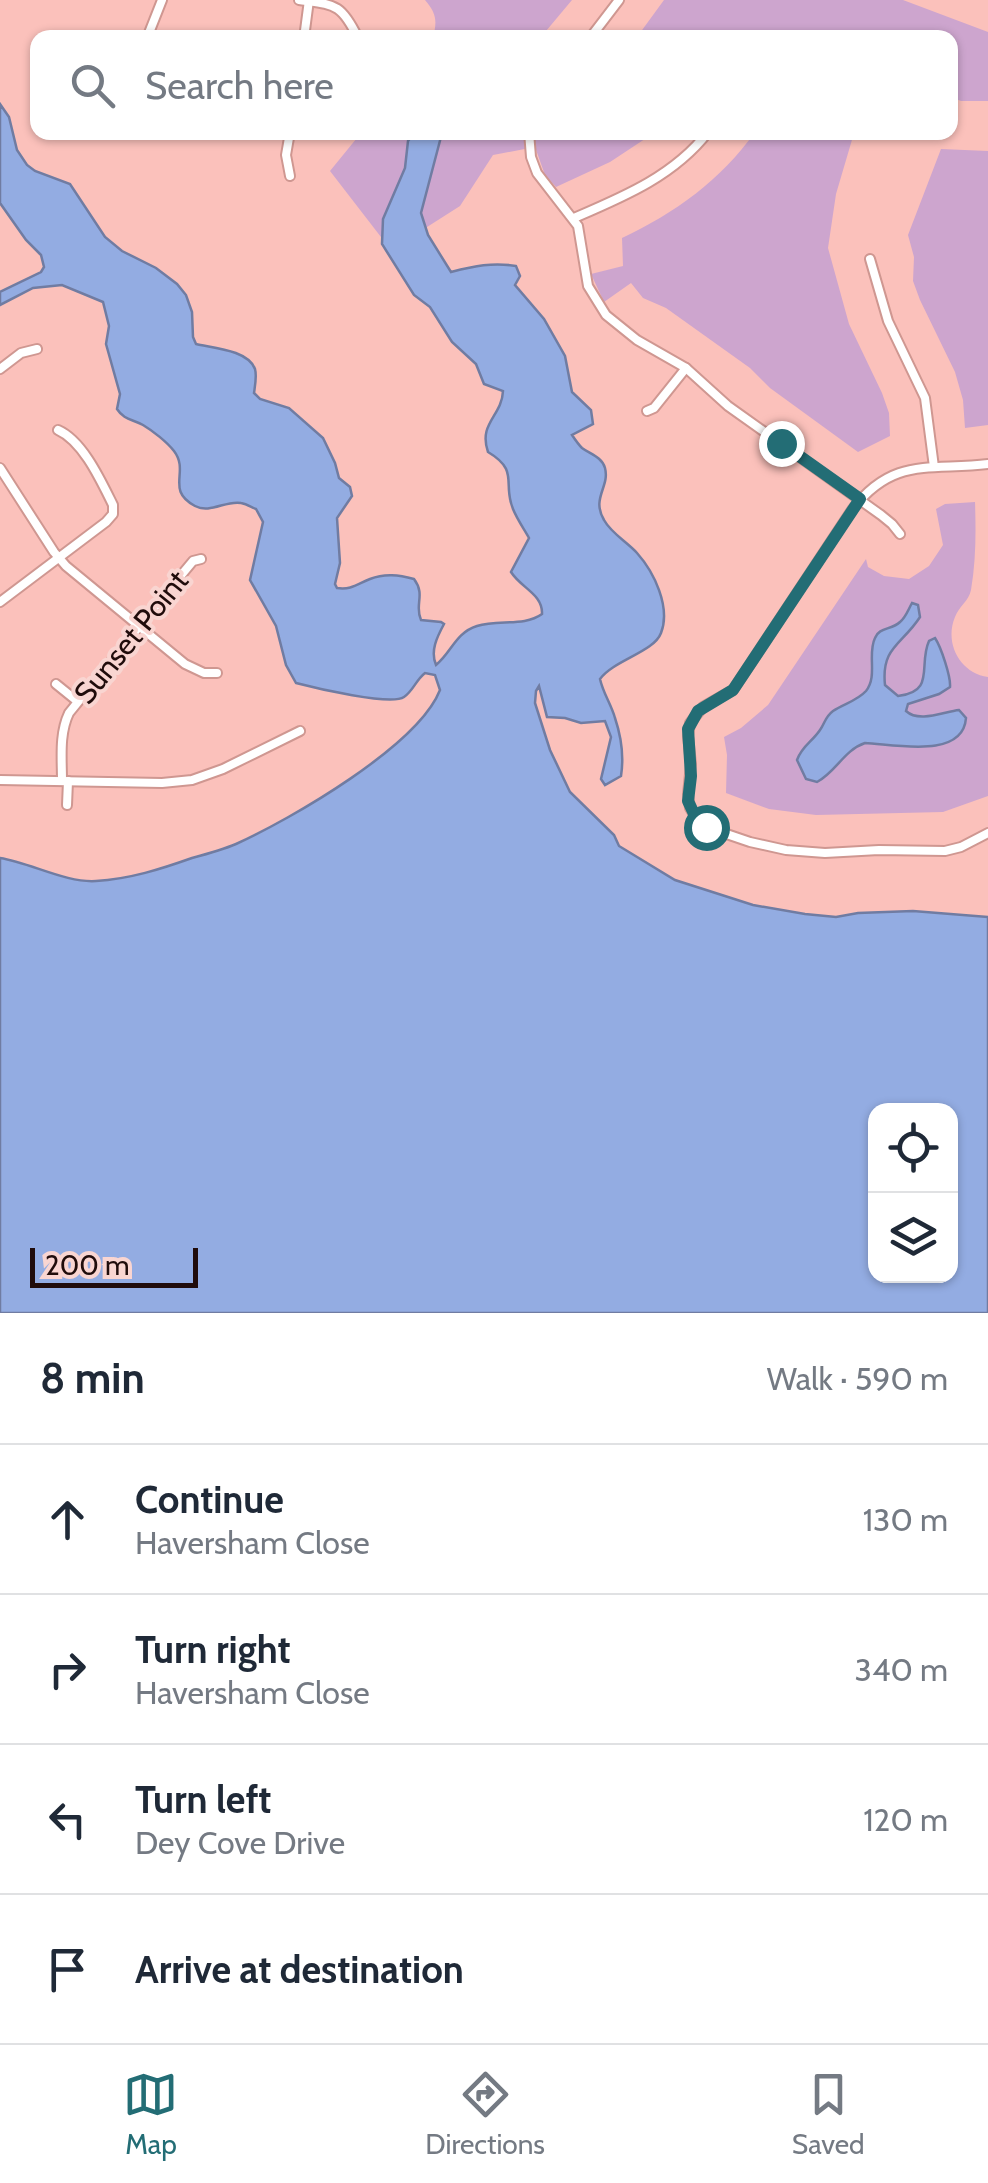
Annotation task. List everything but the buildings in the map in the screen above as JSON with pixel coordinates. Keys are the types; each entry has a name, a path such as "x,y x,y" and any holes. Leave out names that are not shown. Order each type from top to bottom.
{"street":[{"path":"150,30 162,0"},
{"path":"304,30 306,0 338,8 354,30"},
{"path":"596,30 619,0"},
{"path":"289,140 286,155 290,176"},
{"path":"530,140 538,173 574,218 588,286 606,315 637,340 686,368 728,406 860,499 900,534"},
{"path":"574,218 634,192 676,164 700,140"},
{"path":"870,259 888,321 926,398 934,467"},
{"path":"0,369 37,348"},
{"path":"646,411 654,408 686,368"},
{"path":"0,602 106,522 114,510 78,444 58,430"},
{"path":"988,464 918,468 877,483 860,499 733,690 703,707 690,723 688,736 690,808 701,823 726,834 770,847 808,852 945,851 961,848 988,832"},
{"path":"1,471 60,559 185,664 204,673 217,673"},
{"name":"Sunset Point","path":"67,805 64,726 69,713 193,562 201,558"},
{"path":"56,684 78,702"},
{"path":"0,780 192,780 223,770 300,731"}],"shaded area":[{"path":"425,0 572,0 547,30 434,30 432,9"},
{"path":"664,0 903,0 988,32 988,101 958,100 958,30 642,30"},
{"path":"355,140 643,140 610,162 556,187 545,175 535,147 493,155 460,206 391,250 330,171"},
{"path":"749,140 852,140 836,194 828,248 849,324 889,413 890,436 858,452 770,388 750,368 666,308 643,298 631,283 604,302 591,274 623,266 622,238 696,194"},
{"path":"941,149 988,151 988,425 965,428 955,372 913,281 914,257 908,235"},
{"path":"975,502 971,590 955,617 952,637 962,663 988,677 988,796 943,812 816,815 769,809 726,793 724,737 768,705 866,559 868,567 884,576 909,579 929,566 943,545 936,509 945,504"}],"water":[{"path":"0,104 9,117 17,150 27,165 70,184 105,237 122,251 156,268 186,295 196,344 245,358 255,369 254,393 260,399 289,408 323,438 339,478 350,487 352,496 337,518 340,563 335,584 337,588 347,588 387,575 414,579 419,590 421,620 444,624 434,649 436,665 470,629 542,614 539,601 511,572 529,538 513,509 504,465 488,452 486,442 503,391 484,384 476,364 452,342 430,307 414,295 382,244 383,219 405,168 408,141 440,140 421,213 428,235 451,272 483,265 516,266 520,276 515,285 544,319 565,356 572,392 591,410 593,424 572,435 605,468 599,505 604,520 643,561 662,601 664,623 657,640 600,679 619,732 621,776 605,785 601,779 611,737 605,721 581,723 547,717 539,686 536,691 535,703 550,750 570,792 614,835 619,846 675,880 753,905 836,917 913,911 988,917 988,1313 0,1313 0,858 73,879 96,881 145,873 231,846 319,799 380,757 427,712 440,690 435,675 425,673 407,695 396,699 352,695 296,683 286,665 276,626 250,580 263,522 256,509 245,504 201,508 186,500 179,487 180,466 174,451 151,430 117,409 120,394 106,344 109,326 103,302 62,285 33,288 0,305 0,292 41,272 41,255 0,203"},
{"path":"912,603 918,605 920,617 890,654 885,685 898,696 917,689 924,676 929,641 935,638 950,687 908,704 906,711 924,716 959,710 966,718 962,731 953,740 925,747 865,743 817,782 806,779 797,760 799,755 830,713 866,691 875,638 900,622"}],"route":[{"path":"706,827 692,813 688,801 690,723 703,707 733,690 860,499 781,443"}]}
